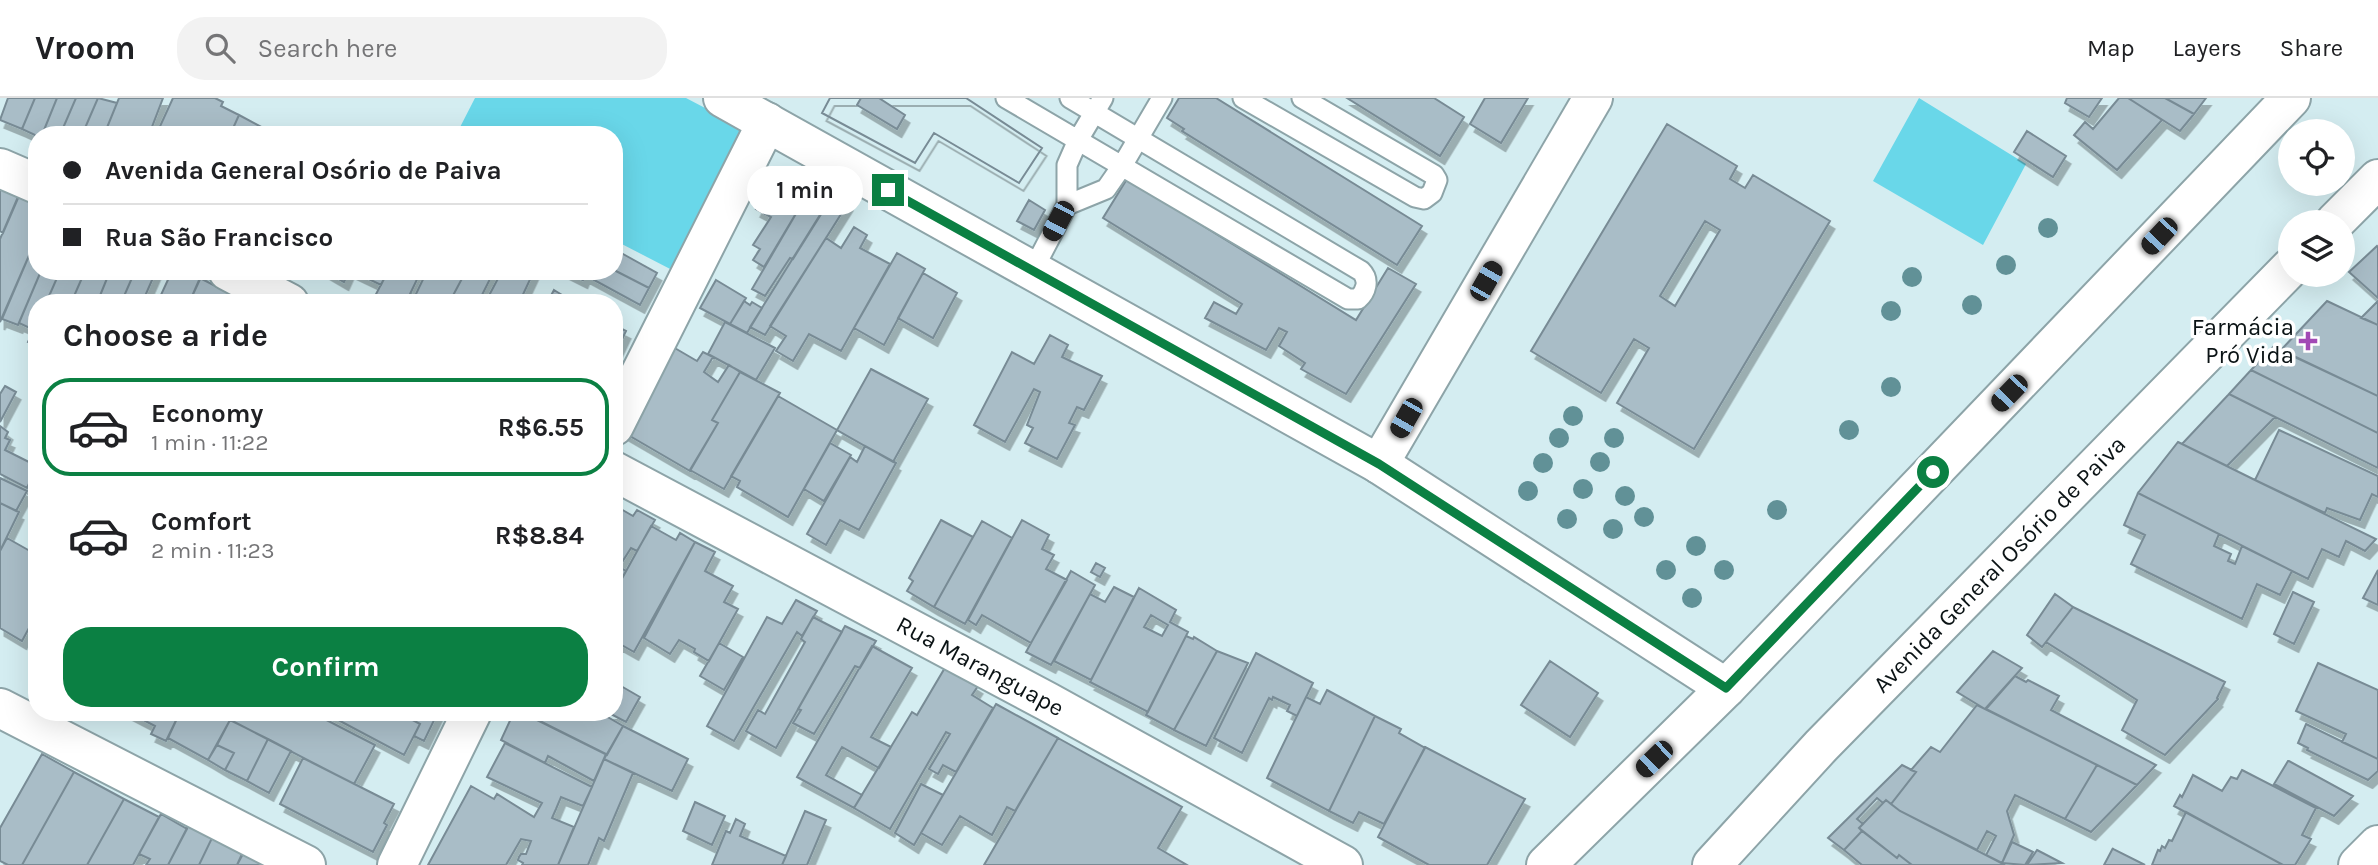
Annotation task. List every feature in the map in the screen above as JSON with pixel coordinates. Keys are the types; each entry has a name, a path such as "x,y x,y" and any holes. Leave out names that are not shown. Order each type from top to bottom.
{"street":[{"path":"1379,464 1593,98"},
{"path":"1546,865 1726,688 2291,98"},
{"path":"730,100 1379,464 1726,688"},
{"path":"623,408 768,122"},
{"path":"0,168 28,180"},
{"path":"2347,210 2378,179"},
{"path":"245,280 272,294"},
{"name":"Avenida General Osório de Paiva","path":"1712,865 1821,746 2278,280"},
{"name":"Rua Maranguape","path":"623,476 1048,702 1343,865"},
{"path":"0,708 306,865"},
{"path":"397,865 468,721"},
{"path":"2358,865 2378,845"}],"lane":[{"path":"1006,98 1348,299 1358,299 1363,294 1366,284 1365,274 1361,271 1139,138 1099,105 1070,98"},
{"path":"1067,205 1106,189 1163,98"},
{"path":"1243,98 1415,197 1424,199 1432,193 1437,180 1434,175 1302,98"},
{"path":"1033,270 1067,205 1067,164 1099,105"}],"shaded area":[{"path":"475,98 686,98 747,130 676,272 623,245 623,126 461,126"},
{"path":"1919,98 2026,164 1983,245 1873,181"}],"building":[{"path":"8,98 35,98 22,129 0,120"},
{"path":"35,98 57,98 46,126 28,126 28,132 22,129"},
{"path":"57,98 76,98 64,126 46,126"},
{"path":"76,98 98,98 86,126 64,126"},
{"path":"98,98 117,103 108,126 86,126"},
{"path":"119,98 163,98 152,126 108,126"},
{"path":"173,98 215,98 223,102 221,106 239,115 234,126 160,126"},
{"path":"830,98 861,98 857,105 897,129 905,115 879,98 966,98 1042,148 1019,183 934,133 915,163 822,113"},
{"path":"830,98 966,98 1042,148 1019,183 934,133 915,163 822,113"},
{"path":"1179,98 1216,98 1422,226 1397,265 1182,131 1184,129 1167,118"},
{"path":"1347,98 1434,98 1464,117 1440,156"},
{"path":"1485,98 1528,98 1501,143 1470,124"},
{"path":"2067,98 2102,98 2089,117 2065,103"},
{"path":"2119,98 2128,98 2162,120 2117,170 2074,135 2085,122 2093,129"},
{"path":"2128,98 2165,98 2194,114 2180,131"},
{"path":"2165,98 2206,98 2194,114"},
{"path":"239,115 260,126 234,126"},
{"path":"1667,124 1737,166 1730,179 1745,188 1753,175 1830,221 1694,449 1617,403 1649,348 1634,339 1601,393 1531,351","holes":["1705,221 1720,230 1675,306 1660,296"]},
{"path":"2027,131 2066,156 2053,177 2014,152"},
{"path":"1127,179 1356,320 1388,268 1416,284 1346,394 1301,369 1305,363 1279,346 1287,332 1279,328 1266,350 1205,318 1214,302 1236,314 1242,304 1103,218"},
{"path":"770,182 804,200 764,267 753,260 760,249 753,245 771,217 756,209"},
{"path":"0,187 19,196 3,233 0,231"},
{"path":"20,192 28,195 28,258 0,322 0,239"},
{"path":"833,194 848,203 765,335 750,327"},
{"path":"804,200 823,211 793,259 790,258 765,296 752,289"},
{"path":"1029,200 1045,210 1034,230 1017,221"},
{"path":"854,227 867,235 860,248 890,264 841,351 809,334 793,361 776,351 786,336 770,326 826,238 841,248"},
{"path":"2378,247 2378,298 2355,277 2355,266"},
{"path":"897,253 925,269 884,345 854,328"},
{"path":"623,254 657,273 649,288 623,275"},
{"path":"28,258 28,280 37,280 31,294 28,294 28,302 18,325 2,319"},
{"path":"923,273 957,293 933,338 898,318"},
{"path":"623,275 649,288 640,305 594,280 623,280"},
{"path":"37,280 56,280 50,294 31,294"},
{"path":"56,280 81,280 75,294 50,294"},
{"path":"81,280 106,280 101,294 75,294"},
{"path":"106,280 131,280 125,294 101,294"},
{"path":"131,280 152,280 146,294 125,294"},
{"path":"168,280 200,280 193,294 161,294"},
{"path":"199,280 229,293 228,294 193,294"},
{"path":"371,280 384,280 381,285"},
{"path":"383,280 417,280 410,294 376,294"},
{"path":"423,280 461,280 454,294 416,294"},
{"path":"461,280 490,280 482,294 454,294"},
{"path":"497,280 530,280 523,294 490,294"},
{"path":"716,280 746,298 730,324 700,308"},
{"path":"744,301 762,308 747,333 730,324"},
{"path":"2327,301 2378,325 2378,396 2281,350"},
{"path":"2378,301 2378,325 2361,318"},
{"path":"28,302 28,327 19,323"},
{"path":"725,322 775,348 756,380 708,354"},
{"path":"1050,335 1068,345 1062,357 1102,376 1084,410 1077,407 1069,423 1075,425 1057,459 1025,443 1033,428 1027,425 1040,392 1034,389 1005,442 974,425 1012,352 1034,364"},
{"path":"673,347 697,361 703,352 713,357 704,372 718,382 729,365 740,372 712,420 718,423 690,471 623,432"},
{"path":"2273,347 2378,396 2378,433 2251,370"},
{"path":"871,369 928,399 893,462 837,430"},
{"path":"2251,370 2378,433 2378,468 2229,394"},
{"path":"740,372 780,393 724,489 690,470 718,423 712,420"},
{"path":"5,386 16,392 0,422 0,394"},
{"path":"2229,394 2275,417 2227,466 2182,444"},
{"path":"778,396 837,430 788,517 737,487 740,481 731,476"},
{"path":"0,426 8,432 5,438 10,440 5,450 28,462 27,488 0,474"},
{"path":"2279,430 2378,476 2378,497 2372,494 2360,520 2327,508 2325,513 2255,480"},
{"path":"2178,442 2376,539 2365,551 2346,541 2339,557 2322,549 2308,579 2138,493"},
{"path":"830,443 851,455 824,501 804,489"},
{"path":"865,446 896,463 859,530 840,520 826,545 807,534 850,457 857,462"},
{"path":"0,478 27,491 16,511 0,503"},
{"path":"2138,493 2219,534 2214,546 2231,554 2228,561 2235,564 2242,546 2292,571 2280,595 2257,584 2242,619 2131,564 2145,535 2124,525"},
{"path":"0,503 19,512 0,551"},
{"path":"623,510 633,516 637,510 655,520 637,551 631,548 623,561"},
{"path":"941,520 973,537 934,607 907,591 913,581 909,578"},
{"path":"1022,520 1049,535 1042,549 1054,555 1046,569 1067,580 1031,643 982,615 976,625 968,620"},
{"path":"982,521 1012,538 965,624 934,607"},
{"path":"651,526 676,540 680,533 695,542 634,652 623,646 623,577"},
{"path":"7,538 28,550 28,630 22,641 0,628 0,551"},
{"path":"695,542 715,552 705,571 733,586 724,602 738,609 709,661 679,640 670,654 644,638"},
{"path":"1096,563 1105,568 1100,577 1091,572"},
{"path":"2378,570 2378,605 2363,598"},
{"path":"1071,571 1095,585 1051,665 1026,652"},
{"path":"1114,587 1134,597 1091,680 1054,661 1090,594 1105,602"},
{"path":"1139,588 1176,610 1170,622 1188,632 1148,712 1090,682","holes":["1151,615 1168,625 1162,636 1144,627"]},
{"path":"2293,592 2314,602 2294,644 2274,634"},
{"path":"2055,594 2073,607 2042,647 2027,635"},
{"path":"796,600 817,611 802,636 797,632 734,741 707,726 767,617 782,624"},
{"path":"2073,607 2225,682 2218,699 2165,755 2122,730 2137,700 2046,642"},
{"path":"813,617 842,632 776,748 746,731 758,710 765,714 805,642 801,639"},
{"path":"845,626 876,641 860,668 855,666 814,734 793,723 801,710 798,709"},
{"path":"1186,636 1193,639 1194,637 1217,651 1174,730 1146,715"},
{"path":"719,643 743,657 724,690 700,676"},
{"path":"872,646 912,668 871,737 891,747 879,768 842,747 826,775 862,795 854,808 797,777"},
{"path":"1217,651 1248,663 1206,746 1174,730"},
{"path":"1993,651 2022,668 1985,709 1957,692"},
{"path":"1256,653 1313,683 1297,716 1287,711 1290,705 1273,697 1272,700 1269,698 1242,753 1214,738"},
{"path":"1550,661 1598,693 1570,737 1521,705"},
{"path":"2318,663 2378,690 2378,759 2342,742 2346,734 2296,711"},
{"path":"946,666 978,686 972,695 993,708 956,772 943,765 938,774 929,769 950,734 946,732 890,829 854,808 912,712 917,715"},
{"path":"2015,676 2059,696 2051,710 2156,765 2137,785 1986,709"},
{"path":"623,687 640,697 626,722 623,720"},
{"path":"1327,690 1375,716 1329,811 1267,778 1306,697 1320,704"},
{"path":"996,704 1058,738 1015,811 1007,807 992,835 960,816 942,845 921,833"},
{"path":"1977,705 2097,765 2065,819 2015,795 2007,811 2014,835 2002,863 1986,855 1996,836 1987,831 1977,850 1891,804 1916,772 1911,770 1931,747 1940,752"},
{"path":"1375,716 1401,729 1399,733 1425,748 1384,824 1359,812 1353,823 1329,811"},
{"path":"145,721 176,721 166,741 151,734 155,726"},
{"path":"176,721 229,721 208,760 168,738"},
{"path":"229,721 268,739 247,781 225,770 234,753 217,745"},
{"path":"232,721 328,721 375,745 354,784"},
{"path":"340,721 414,721 420,724 404,755"},
{"path":"415,721 434,721 424,741 414,736 420,724"},
{"path":"510,721 540,721 606,754 594,781 548,756 545,763 501,740"},
{"path":"539,721 614,721 623,726 607,755"},
{"path":"2306,724 2378,759 2378,771 2368,780 2307,750 2308,748 2298,743"},
{"path":"623,726 688,759 672,791 604,759"},
{"path":"1058,738 1182,807 1158,848 1187,865 984,865"},
{"path":"268,739 291,751 269,793 247,781"},
{"path":"505,743 592,787 583,806 561,797 552,818 574,827 558,865 522,865 519,857 526,854 531,841 521,839 506,865 428,865 471,786 494,799 497,794 534,817 542,803 487,777"},
{"path":"217,745 234,753 225,770 208,760"},
{"path":"1425,747 1525,799 1487,865 1429,865 1378,837"},
{"path":"42,754 74,772 22,865 8,865 0,861 0,828"},
{"path":"303,758 394,804 373,852 280,804"},
{"path":"604,759 633,773 604,841 599,838 588,865 558,865"},
{"path":"2288,761 2353,796 2334,816 2274,784"},
{"path":"1902,765 1916,772 1891,804 1886,800 1883,803 1877,798 1857,819 1863,824 1859,828 1862,831 1844,850 1828,838"},
{"path":"2097,765 2137,785 2091,832 2065,819"},
{"path":"2242,770 2316,808 2302,835 2311,839 2295,865 2283,865 2174,806 2180,795 2182,797 2193,775 2222,791 2231,777 2237,779"},
{"path":"74,772 124,799 87,865 22,865"},
{"path":"921,784 943,795 914,845 895,833"},
{"path":"124,799 159,817 133,865 87,865"},
{"path":"1886,800 1900,811 2005,865 1912,865 1899,855 1897,858 1859,828"},
{"path":"695,802 725,816 712,845 683,831"},
{"path":"805,811 826,820 807,865 782,865"},
{"path":"2186,812 2283,865 2152,865 2158,850 2160,851 2162,846 2165,848 2169,840 2172,841"},
{"path":"161,814 187,829 168,865 146,865 150,859 139,854"},
{"path":"736,819 745,824 740,836 786,856 782,865 712,865 726,831 730,833"},
{"path":"188,826 212,838 199,865 168,865"},
{"path":"1862,831 1897,858 1899,855 1912,865 1862,865 1844,850"},
{"path":"212,838 242,854 237,865 199,865"},
{"path":"2012,842 2033,852 2025,865 2002,863"},
{"path":"2113,849 2145,865 2104,865"},
{"path":"2037,850 2062,863 2027,865"},
{"path":"244,852 268,865 237,865"}],"place":[{"name":"Farmácia Pró Vida","path":"2308,341"}],"route":[{"path":"888,190 1379,464 1726,688 1933,472"}]}
